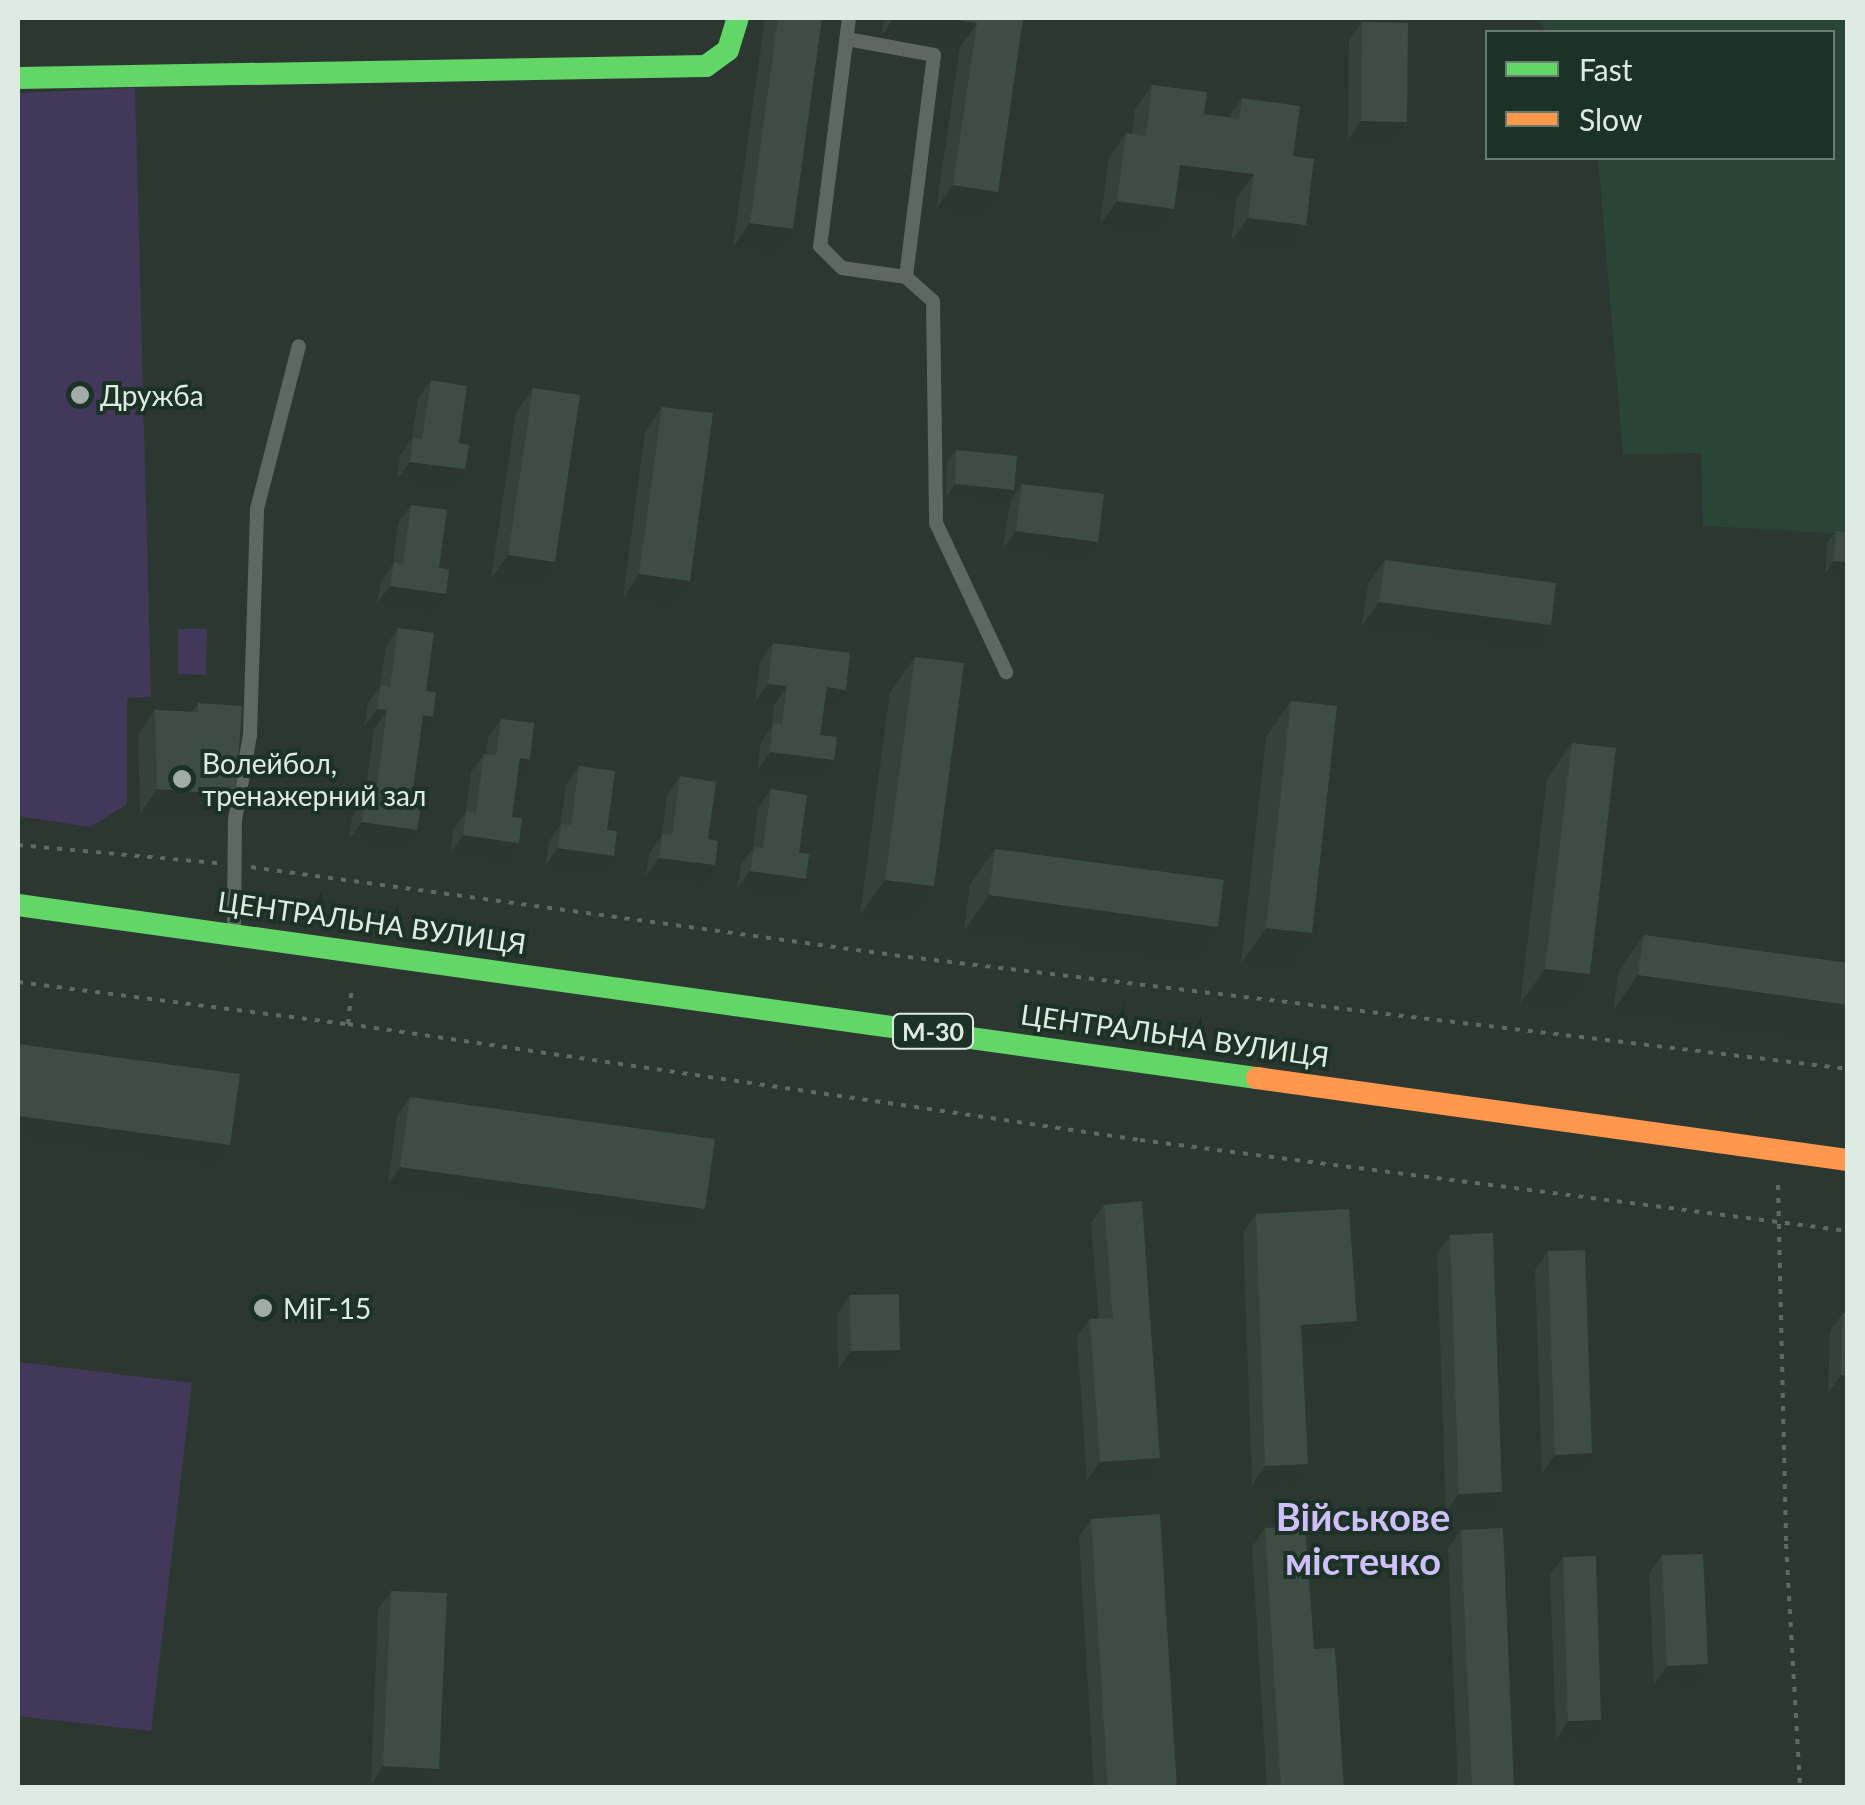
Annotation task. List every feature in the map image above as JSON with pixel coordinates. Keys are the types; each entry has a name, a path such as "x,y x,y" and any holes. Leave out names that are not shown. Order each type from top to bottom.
{"main road":[{"path":"18,78 706,66 728,50 738,18"},
{"name":"ЦЕНТРАЛЬНА ВУЛИЦЯ","path":"18,906 1848,1160"}],"lane":[{"path":"849,18 820,246 842,268 906,278 933,301 936,523 1006,672"},
{"path":"847,39 934,54 906,278"},
{"path":"234,934 235,820 249,764 257,509 300,346"}],"path":[{"path":"18,845 234,864 964,964 1848,1070"},
{"path":"348,1024 353,977"},
{"path":"18,982 348,1024 1140,1140 1848,1231"},
{"path":"1780,1150 1775,1222 1800,1788"}],"shaded area":[{"path":"1536,18 1847,18 1847,534 1703,526 1701,453 1623,455 1598,160 1835,160 1835,30 1545,30"},
{"name":"Дружба","path":"135,88 151,697 127,698 127,804 90,827 18,816 18,93"},
{"path":"178,629 207,629 206,675 178,674"},
{"path":"18,1362 192,1383 151,1731 18,1716"}],"building":[{"path":"778,18 822,18 793,229 750,223"},
{"path":"943,18 1023,18 998,192 953,185 977,23"},
{"path":"1362,22 1408,23 1407,122 1361,121"},
{"path":"1152,85 1207,92 1204,114 1239,119 1242,98 1300,106 1293,156 1314,159 1306,225 1248,218 1254,174 1180,165 1174,209 1117,201 1126,133 1146,136"},
{"path":"431,380 467,386 459,443 469,445 465,469 410,462 413,438 422,439"},
{"path":"533,388 580,395 555,562 508,555"},
{"path":"662,407 713,413 690,581 639,574"},
{"path":"956,450 1017,456 1014,490 955,484"},
{"path":"1022,484 1104,494 1098,542 1016,531"},
{"path":"411,505 447,510 439,568 449,569 446,594 390,586 394,562 403,564"},
{"path":"1836,531 1848,532 1848,562 1834,561"},
{"path":"1385,560 1556,583 1551,625 1379,602"},
{"path":"398,628 434,633 426,691 436,692 433,717 423,715 411,804 421,805 417,830 362,822 365,798 375,800 387,710 377,709 381,685 390,687"},
{"path":"773,643 850,653 846,690 827,687 820,735 837,737 834,760 770,752 773,723 782,725 787,686 768,684"},
{"path":"915,657 964,663 934,886 885,880"},
{"path":"1291,701 1337,706 1312,933 1266,928"},
{"path":"198,703 242,706 236,795 157,789 155,710 198,712"},
{"path":"501,719 534,723 530,760 520,758 512,817 522,818 519,843 463,835 466,811 476,813 484,754 496,755"},
{"path":"1572,743 1616,748 1590,974 1545,969"},
{"path":"579,766 615,771 607,830 617,831 614,856 558,848 561,824 571,825"},
{"path":"680,776 716,782 708,839 718,841 715,865 659,858 662,834 672,835"},
{"path":"771,789 807,795 799,853 809,854 806,879 750,871 754,847 763,848"},
{"path":"995,849 1224,880 1218,927 989,895"},
{"path":"1644,935 1848,963 1848,1005 1638,975"},
{"path":"18,1044 240,1074 230,1145 18,1116"},
{"path":"410,1097 715,1139 705,1209 400,1167"},
{"path":"1142,1201 1160,1458 1100,1462 1090,1319 1113,1318 1104,1205"},
{"path":"1349,1209 1357,1321 1301,1325 1308,1464 1265,1466 1256,1214"},
{"path":"1493,1233 1502,1492 1459,1494 1450,1235"},
{"path":"1585,1250 1592,1453 1555,1455 1548,1251"},
{"path":"899,1294 900,1350 851,1351 850,1295"},
{"path":"1843,1313 1848,1313 1848,1376 1841,1375"},
{"path":"1160,1514 1177,1788 1108,1788 1091,1519"},
{"path":"1305,1525 1314,1649 1335,1648 1344,1788 1281,1788 1265,1528"},
{"path":"1503,1528 1514,1788 1472,1788 1461,1530"},
{"path":"1703,1554 1708,1664 1667,1666 1662,1555"},
{"path":"1596,1556 1601,1720 1568,1721 1563,1557"},
{"path":"391,1591 447,1593 439,1769 383,1766"}],"traffic: fast":[{"path":"18,78 706,66 728,50 738,18"},
{"path":"18,905 1257,1078"}],"traffic: slow":[{"path":"1257,1078 1848,1160"}],"place":[{"name":"Дружба","path":"80,395"},
{"name":"Волейбол, тренажерний зал","path":"182,779"},
{"name":"МіГ-15","path":"263,1308"}],"district":[{"name":"Військове містечко","path":"1363,1539"}]}
